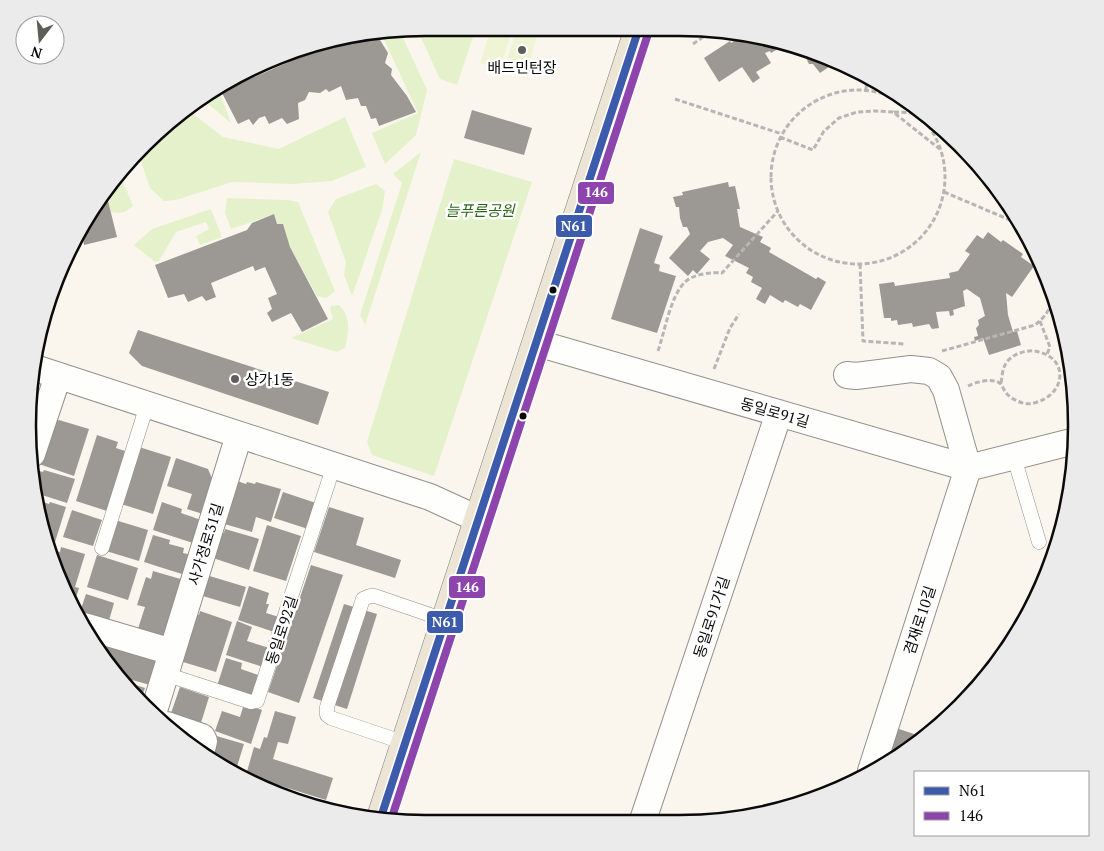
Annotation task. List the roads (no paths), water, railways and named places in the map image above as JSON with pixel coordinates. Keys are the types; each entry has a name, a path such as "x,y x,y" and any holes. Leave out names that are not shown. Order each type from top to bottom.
{"main road":[{"path":"383,812 636,36"}],"street":[{"name":"동일로91길","path":"537,342 968,468 1067,443"},
{"path":"846,375 864,375 911,368 929,371 939,377 946,390 968,468"},
{"path":"36,431 47,372 430,496 478,519"},
{"name":"동일로91가길","path":"645,815 779,413"},
{"name":"사가정로31길","path":"155,706 239,435"},
{"name":"겸재로10길","path":"874,763 968,468"},
{"path":"95,631 168,663"},
{"path":"186,731 202,736 203,745"}],"lane":[{"path":"102,548 147,405"},
{"path":"1014,457 1039,542"},
{"name":"동일로92길","path":"168,663 251,702 257,701 334,465"},
{"path":"405,743 330,718 327,715 327,707 364,599 374,596 445,620"}],"place":[{"name":"배드민턴장","path":"522,50"},
{"name":"상가1동","path":"235,379"}],"park label":[{"name":"늘푸른공원","path":"480,210"}]}
